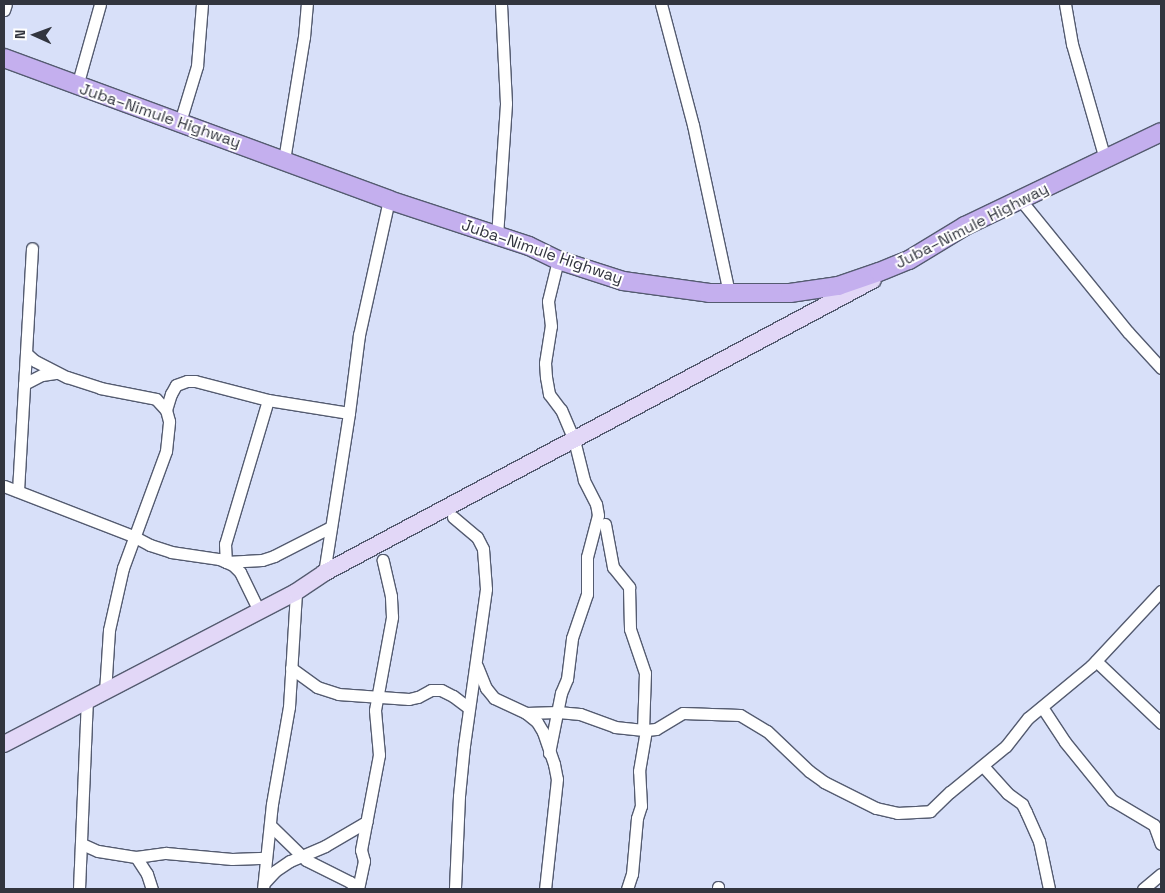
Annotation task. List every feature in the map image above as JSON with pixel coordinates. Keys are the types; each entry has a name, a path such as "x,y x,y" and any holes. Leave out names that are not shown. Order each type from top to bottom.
{"main road":[{"name":"Juba–Nimule Highway","path":"4,58 389,200 529,246 558,260 623,280 709,293 790,293 838,286 909,260 965,226 1161,132"},
{"path":"4,744 296,592 324,573 909,260"}],"street":[{"path":"4,10 6,4"},
{"path":"77,86 100,4"},
{"path":"180,122 197,66 202,4"},
{"path":"284,160 304,37 307,4"},
{"path":"497,236 506,103 500,4"},
{"path":"661,4 693,125 729,293"},
{"path":"1065,4 1072,44 1105,159"},
{"path":"1019,198 1128,332 1161,368"},
{"path":"324,573 359,335 389,200"},
{"path":"18,491 32,248"},
{"path":"549,753 567,679 572,638 586,594 588,557 598,515 596,504 584,480 574,440 561,410 549,394 546,377 545,363 551,326 548,301 558,260"},
{"path":"26,353 35,361 57,373 100,388 142,394 156,399 166,410 169,420 166,451 122,568 108,630 105,692"},
{"path":"24,384 42,374 57,373"},
{"path":"142,394 171,389 187,381 195,381 268,400 349,413"},
{"path":"166,410 171,394 176,386"},
{"path":"226,562 225,544 268,400"},
{"path":"4,486 133,536 150,545 171,552 210,557 226,562 240,572 259,611"},
{"path":"453,517 477,537 484,548 486,589 459,796 455,889"},
{"path":"605,524 613,567 629,588 630,629 645,673 644,730 639,771 641,806 637,818 632,874 627,889"},
{"path":"226,562 253,561 274,556 331,527"},
{"path":"270,825 301,857 320,870 350,882 358,889 363,868 362,850 366,822 374,791 379,755 375,710 392,617 391,596 383,560"},
{"path":"263,886 270,825 289,707 296,592"},
{"path":"526,713 558,712 580,714 616,728 644,730 656,729 683,713 740,715 767,731 809,771 824,782 876,808 897,813 930,811 1006,746 1028,718 1096,661 1160,598"},
{"path":"1096,661 1161,723"},
{"path":"476,664 486,688 494,698 526,713 537,722 543,732 557,779 545,889"},
{"path":"291,668 317,687 338,694 409,699 418,697 431,690 440,690 453,696 469,708"},
{"path":"78,889 82,844 87,701"},
{"path":"1042,707 1065,742 1106,793 1127,810 1145,818 1154,825 1161,844"},
{"path":"983,766 1007,793 1022,804 1039,841 1049,889"},
{"path":"263,886 275,871 325,846 366,822"},
{"path":"82,844 98,851 136,857 166,852 224,858 266,858"},
{"path":"136,857 152,889"},
{"path":"1143,889 1161,874"}]}
